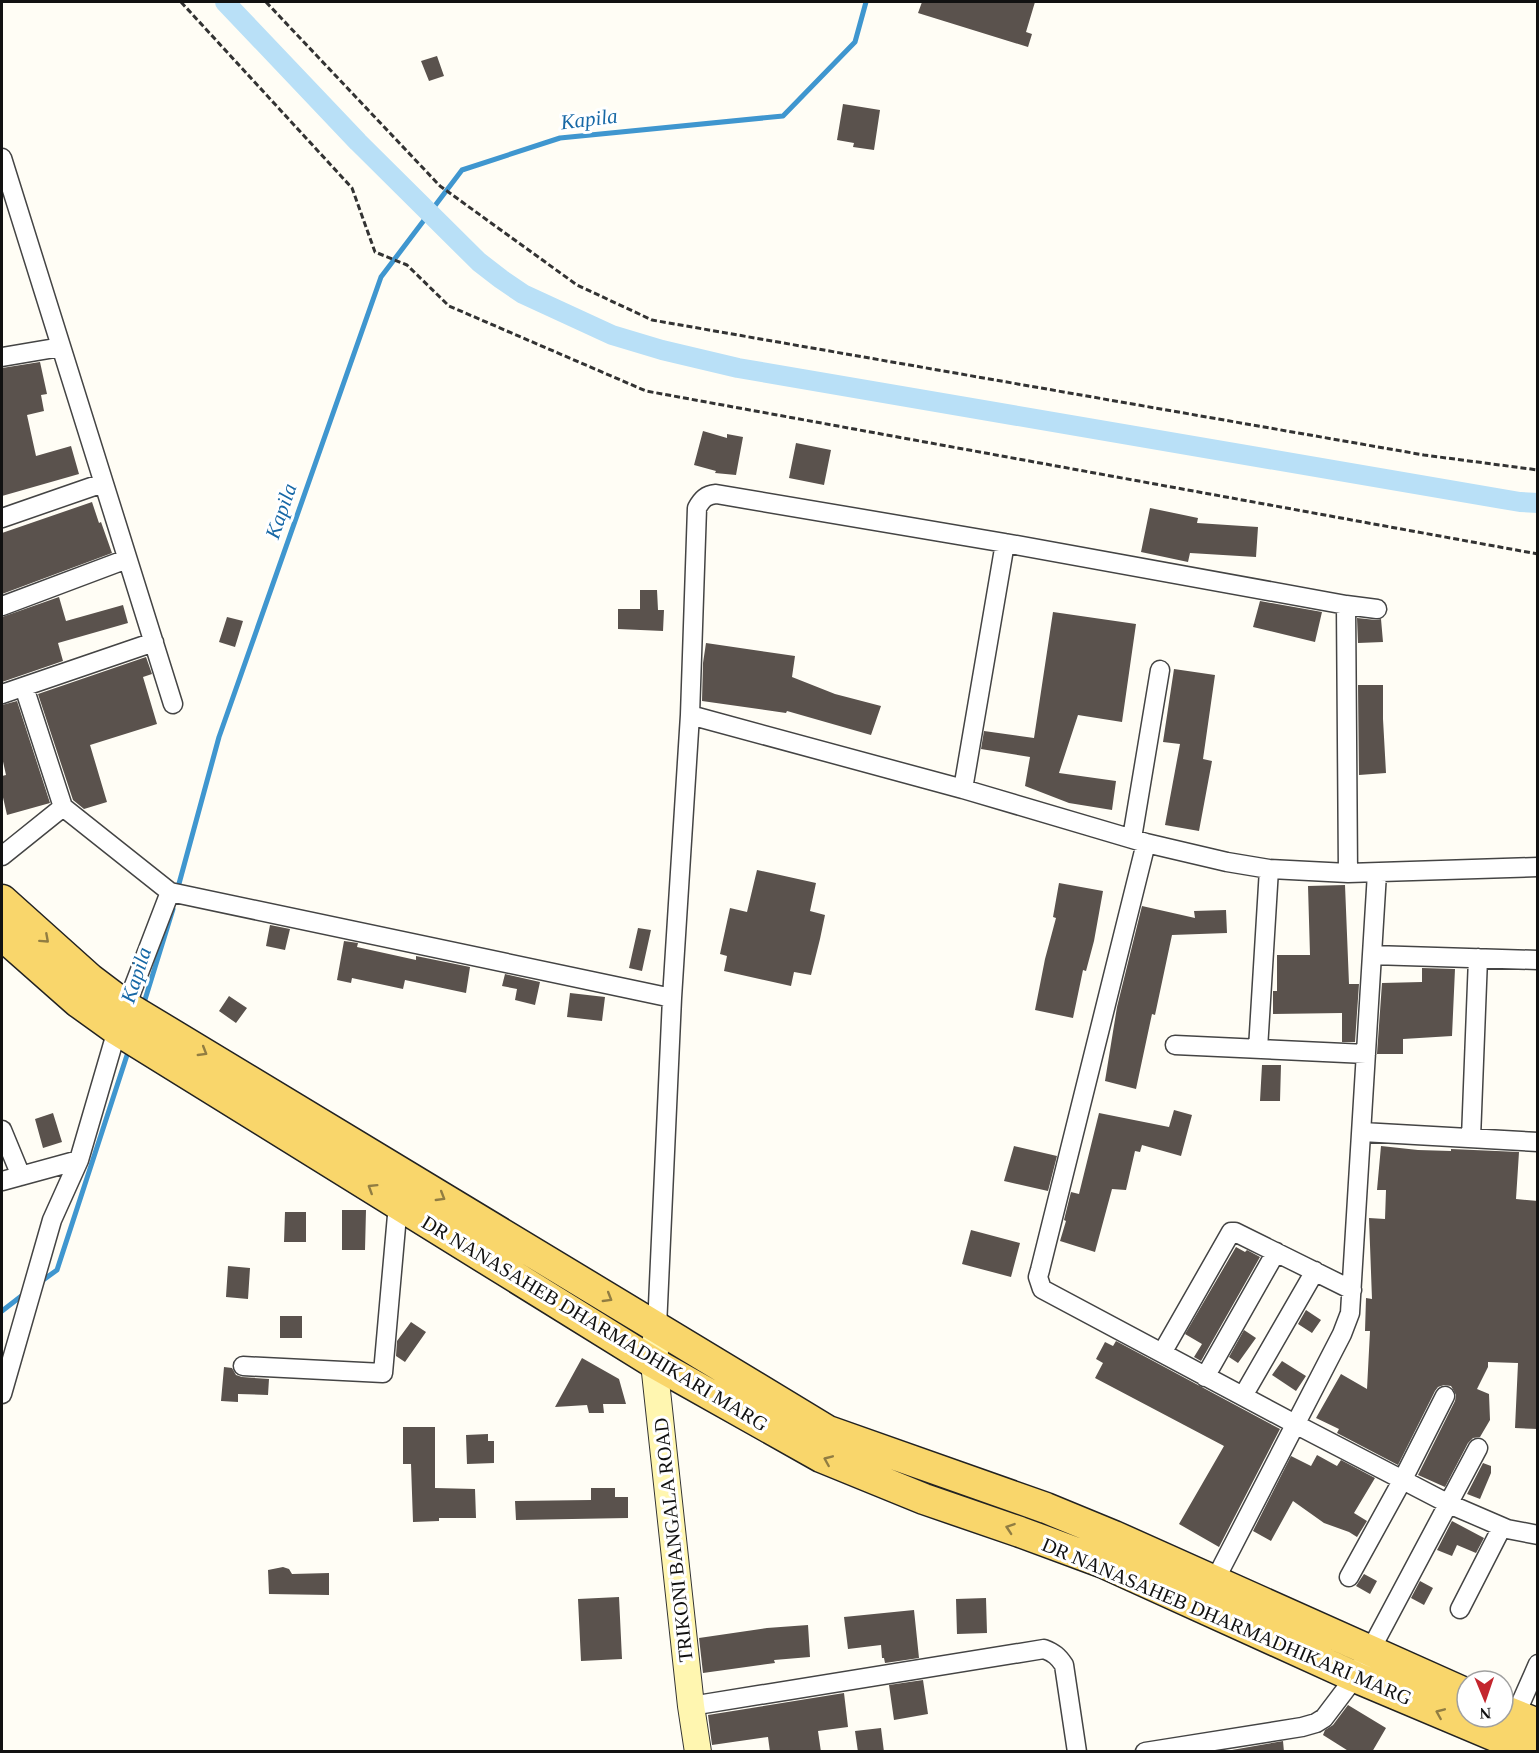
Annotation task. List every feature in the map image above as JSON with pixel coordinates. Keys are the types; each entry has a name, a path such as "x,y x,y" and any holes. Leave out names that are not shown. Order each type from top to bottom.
{"main road":[{"name":"DR NANASAHEB DHARMADHIKARI MARG","path":"2,900 90,980 122,1018"},
{"name":"DR NANASAHEB DHARMADHIKARI MARG","path":"2,935 78,1002 122,1018 405,1191 657,1327 828,1431 1046,1508 1215,1580 1455,1689"},
{"name":"DR NANASAHEB DHARMADHIKARI MARG","path":"405,1191 654,1363 821,1457 924,1499 1104,1563 1355,1677 1455,1706"},
{"name":"DR NANASAHEB DHARMADHIKARI MARG","path":"1515,1723 1533,1752"}],"street":[{"path":"2,158 10,210 60,347 173,704"},
{"path":"2,357 60,347"},
{"path":"2,518 103,483"},
{"path":"657,1327 672,999 690,715 697,508 704,498 716,494 1377,609"},
{"path":"963,789 1005,543"},
{"path":"2,606 127,559"},
{"path":"1346,605 1348,873"},
{"path":"2,694 154,642"},
{"path":"1160,670 1139,841 1038,1277 1042,1288 1449,1504 1507,1529 1538,1535"},
{"path":"24,687 63,807 170,892 672,999"},
{"path":"690,715 963,789 1139,841 1227,862 1269,869 1348,873 1538,867"},
{"path":"2,856 63,807"},
{"path":"1258,1049 1269,869"},
{"path":"1215,1580 1342,1334 1350,1313 1377,873"},
{"path":"2,1394 52,1220 79,1160 122,1018 170,892"},
{"path":"1372,955 1538,960"},
{"path":"1471,1138 1478,958"},
{"path":"1175,1045 1366,1054"},
{"path":"2,1130 21,1176"},
{"path":"1362,1132 1538,1142"},
{"path":"2,1181 79,1160"},
{"path":"243,1366 383,1373 405,1191"},
{"path":"1162,1353 1232,1232 1352,1290"},
{"path":"1206,1377 1276,1252"},
{"path":"1243,1396 1315,1271"},
{"name":"TRIKONI BANGALA ROAD","path":"657,1327 654,1363 698,1752"},
{"path":"1349,1577 1445,1396"},
{"path":"1145,1752 1302,1727 1324,1718 1355,1677 1370,1651 1478,1448"},
{"path":"1460,1609 1502,1527"},
{"path":"692,1706 1044,1649 1053,1652 1064,1665 1077,1752"},
{"path":"1515,1723 1537,1665"}],"path":[{"path":"181,2 352,188 375,252 407,265 449,306 646,391 1538,554"},
{"path":"266,2 440,186 577,285 652,320 1425,455 1538,470"}],"building":[{"path":"922,2 1035,2 1026,32 1032,34 1028,47 918,13"},
{"path":"437,56 444,76 429,81 421,61"},
{"path":"843,104 880,110 874,150 853,147 854,143 837,140"},
{"path":"40,362 47,394 41,395 44,411 27,415 36,456 71,446 79,474 2,496 2,368"},
{"path":"703,431 727,438 727,434 743,437 736,475 715,473 716,471 694,465"},
{"path":"796,443 831,450 824,485 789,478"},
{"path":"92,502 112,553 2,594 2,533"},
{"path":"1150,508 1198,518 1197,523 1258,527 1256,557 1190,553 1188,562 1141,552"},
{"path":"640,590 657,590 658,610 664,610 663,631 618,629 618,609 640,609"},
{"path":"59,597 66,621 123,605 128,623 58,643 63,661 2,682 2,617"},
{"path":"1260,601 1322,612 1315,642 1253,627"},
{"path":"1053,612 1136,624 1122,722 1078,715 1059,773 1116,781 1112,810 1069,803 1025,786 1030,757 981,749 984,731 1034,738"},
{"path":"227,617 243,621 235,647 219,642"},
{"path":"1357,618 1381,619 1383,642 1358,643"},
{"path":"706,643 795,656 792,677 835,694 881,706 871,735 787,711 786,713 702,701"},
{"path":"146,657 152,674 143,677 157,724 90,745 107,802 84,809 73,800 38,694"},
{"path":"1174,669 1215,675 1203,759 1212,761 1199,831 1165,825 1180,744 1163,742"},
{"path":"1358,685 1383,685 1386,773 1359,775"},
{"path":"17,701 50,803 7,815 2,793 2,776 6,775 2,757 2,705"},
{"path":"757,870 816,883 810,911 825,915 820,939 811,975 794,972 791,986 724,971 727,956 720,954 730,908 747,912"},
{"path":"1059,883 1103,891 1094,941 1086,971 1083,970 1073,1018 1035,1010 1056,918 1053,917"},
{"path":"1345,885 1349,984 1359,984 1355,1042 1342,1042 1342,1013 1273,1014 1273,991 1277,991 1277,955 1310,955 1308,886"},
{"path":"1142,906 1195,918 1194,911 1226,910 1227,933 1172,935 1136,1089 1105,1081 1117,1007"},
{"path":"270,925 290,929 285,950 266,946"},
{"path":"638,928 651,930 642,971 629,968"},
{"path":"344,941 358,943 357,947 416,960 416,956 470,967 466,993 405,980 403,989 352,978 351,983 337,980"},
{"path":"1422,968 1455,969 1452,1036 1403,1039 1403,1054 1377,1054 1382,983 1422,982"},
{"path":"505,974 540,982 535,1005 515,1000 517,989 502,986"},
{"path":"570,993 605,997 602,1021 567,1017"},
{"path":"229,996 247,1008 236,1023 219,1011"},
{"path":"1262,1065 1281,1065 1280,1101 1260,1101"},
{"path":"1174,1110 1192,1115 1181,1156 1142,1145 1140,1152 1135,1151 1126,1190 1112,1189 1095,1252 1060,1241 1071,1192 1079,1194 1099,1113 1169,1127"},
{"path":"53,1113 62,1142 43,1148 35,1119"},
{"path":"1014,1146 1057,1156 1048,1191 1004,1181"},
{"path":"1381,1146 1418,1150 1519,1152 1516,1199 1538,1201 1538,1429 1515,1428 1518,1363 1488,1362 1488,1367 1477,1389 1489,1394 1490,1420 1480,1437 1473,1438 1468,1443 1445,1487 1418,1475 1455,1401 1456,1395 1451,1386 1444,1385 1435,1391 1398,1465 1337,1433 1339,1429 1316,1418 1341,1374 1367,1389 1370,1331 1365,1331 1366,1298 1372,1299 1369,1218 1385,1219 1386,1190 1377,1190"},
{"path":"342,1210 366,1210 365,1250 342,1250"},
{"path":"285,1212 306,1212 306,1242 284,1242"},
{"path":"971,1230 1020,1243 1011,1277 962,1264"},
{"path":"1236,1247 1260,1257 1201,1361 1194,1357 1202,1344 1185,1334"},
{"path":"228,1266 250,1268 248,1299 226,1297"},
{"path":"1306,1310 1321,1320 1312,1333 1298,1324"},
{"path":"280,1316 302,1316 302,1338 280,1338"},
{"path":"411,1322 426,1332 405,1362 396,1356 397,1341"},
{"path":"1244,1330 1256,1338 1238,1363 1229,1357"},
{"path":"1116,1341 1280,1429 1219,1547 1179,1524 1224,1446 1095,1378 1103,1363 1096,1359 1105,1342 1113,1346"},
{"path":"582,1358 619,1379 626,1404 603,1404 604,1413 589,1413 587,1405 555,1407"},
{"path":"1282,1361 1306,1376 1296,1391 1272,1375"},
{"path":"224,1367 232,1368 236,1375 242,1377 269,1379 268,1395 238,1394 238,1402 221,1401"},
{"path":"403,1427 435,1427 435,1488 475,1489 476,1518 439,1518 439,1521 413,1522 411,1464 403,1464"},
{"path":"488,1434 488,1441 494,1441 494,1463 467,1464 466,1435"},
{"path":"1317,1455 1337,1466 1341,1460 1375,1478 1354,1513 1367,1521 1357,1537 1324,1523 1293,1501 1271,1541 1253,1531 1291,1456 1311,1466"},
{"path":"1483,1463 1491,1466 1491,1473 1480,1499 1467,1494"},
{"path":"591,1488 615,1488 615,1497 628,1497 628,1518 516,1520 515,1501 591,1500"},
{"path":"1452,1521 1484,1538 1476,1553 1457,1545 1452,1556 1437,1550"},
{"path":"283,1567 289,1569 292,1574 329,1573 329,1595 269,1594 268,1570"},
{"path":"1364,1574 1377,1581 1370,1594 1356,1586"},
{"path":"1420,1581 1433,1588 1424,1605 1411,1598"},
{"path":"619,1597 622,1659 581,1661 578,1599"},
{"path":"986,1598 987,1633 957,1634 956,1599"},
{"path":"914,1610 919,1658 885,1663 882,1658 881,1645 848,1649 844,1617"},
{"path":"808,1625 810,1657 774,1660 775,1663 703,1673 699,1638 767,1628"},
{"path":"923,1680 928,1714 894,1720 889,1685"},
{"path":"844,1693 848,1727 818,1731 821,1752 770,1752 768,1737 712,1745 708,1715"},
{"path":"1348,1705 1386,1728 1372,1752 1350,1752 1323,1735"},
{"path":"881,1728 884,1752 858,1752 855,1731"},
{"path":"1283,1741 1284,1752 1232,1752 1232,1750"}],"waterway":[{"path":"225,2 358,142 479,262 523,294 612,335 662,350 738,368 1520,502 1538,503"},
{"name":"Kapila","path":"177,891 219,737 381,277 462,170 560,138 783,116 855,42 866,2"},
{"name":"Kapila","path":"143,1006 173,909"},
{"name":"Kapila","path":"39,1283 57,1270 129,1049"},
{"name":"Kapila","path":"2,1311 24,1294"}]}
